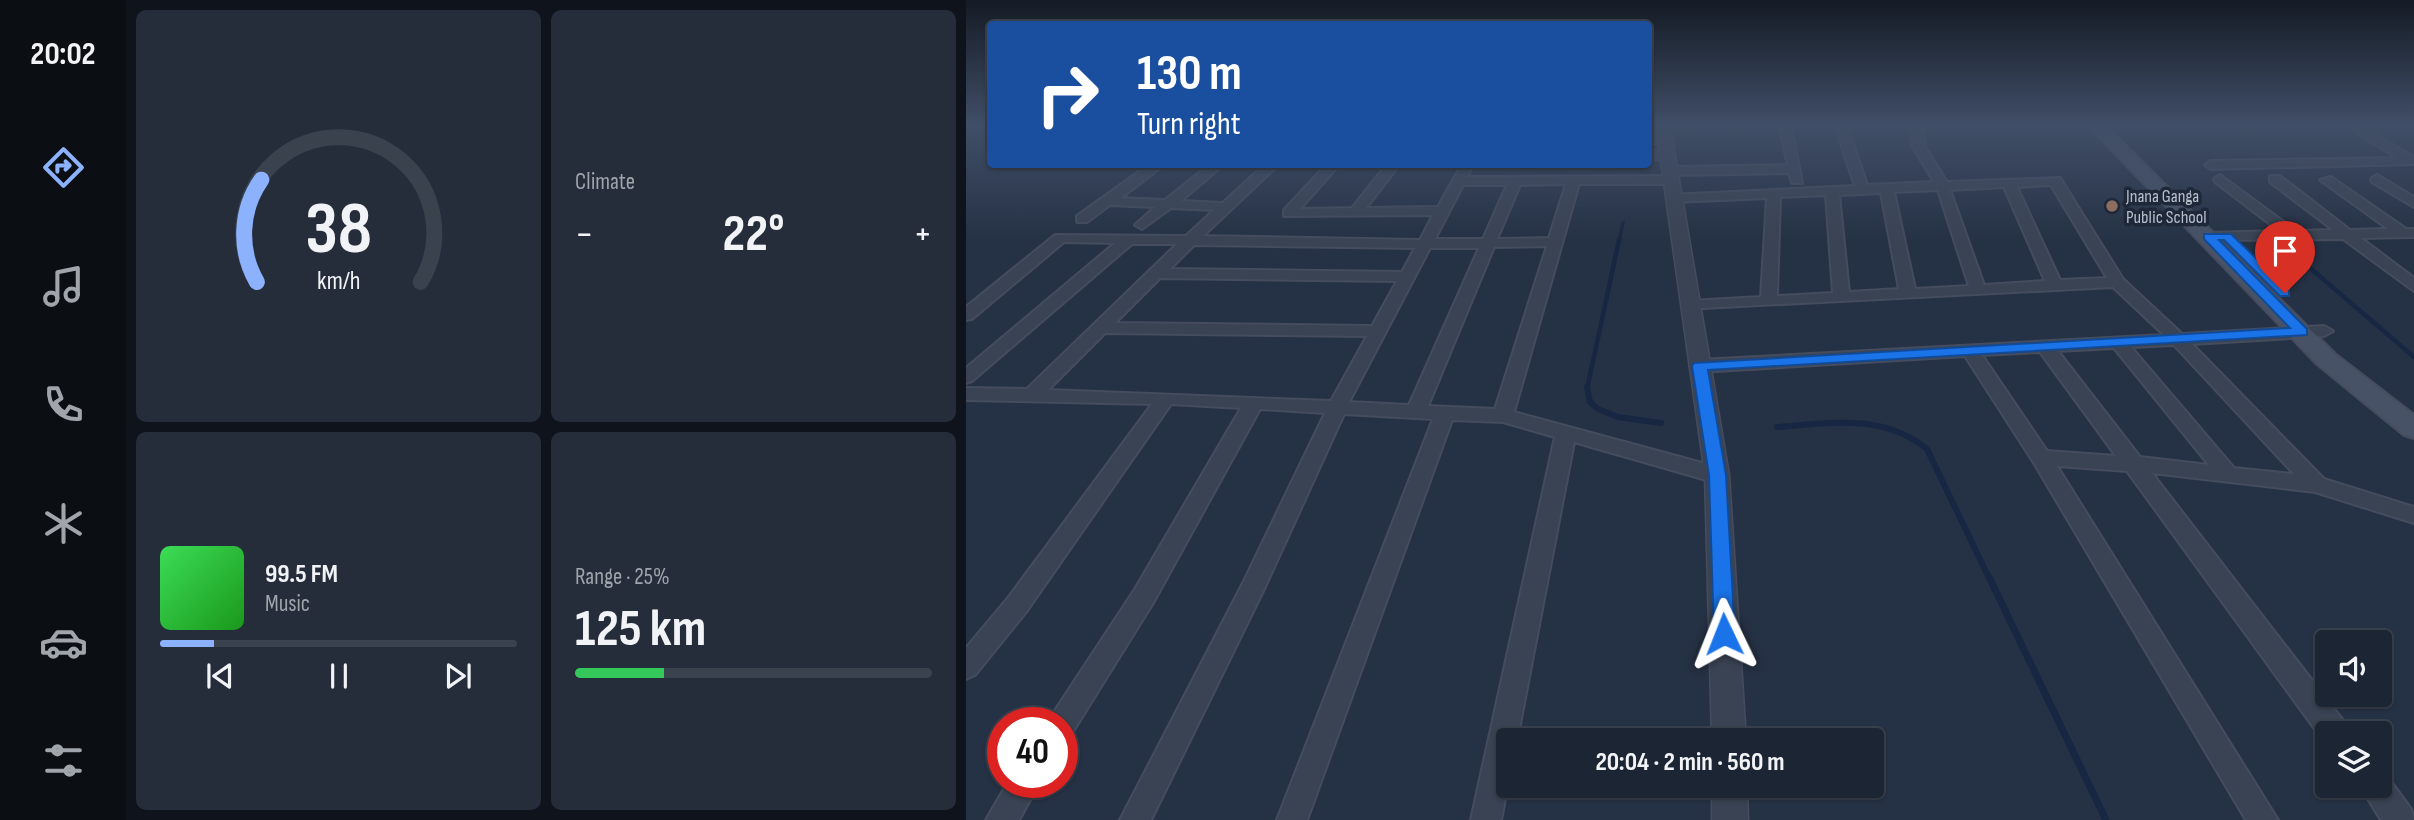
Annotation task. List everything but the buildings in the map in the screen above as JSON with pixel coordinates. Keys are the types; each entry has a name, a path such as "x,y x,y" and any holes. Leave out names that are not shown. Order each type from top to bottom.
{"main road":[{"path":"2139,164 2218,237"},
{"path":"2149,164 2313,331 2414,410"},
{"path":"2313,331 2345,376 2414,429"}],"street":[{"path":"1666,164 1717,475 1728,728"},
{"path":"1690,164 1774,194 2055,181 2117,282 2176,337 2316,484"},
{"path":"1751,164 1795,169"},
{"path":"1794,164 1798,184"},
{"path":"1854,164 1862,190"},
{"path":"1930,164 1943,186 1978,289"},
{"path":"2211,165 2240,164"},
{"path":"1082,219 1153,168"},
{"path":"1142,225 1213,168"},
{"path":"1033,394 1189,241 1269,168"},
{"path":"1330,168 1289,213 1443,211"},
{"path":"1356,212 1391,168"},
{"path":"1135,820 1253,587 1337,407 1466,168"},
{"path":"1459,181 1574,180 1617,168"},
{"path":"2220,179 2291,234"},
{"path":"2275,179 2414,286"},
{"path":"2377,179 2414,203"},
{"path":"1416,411 1515,180"},
{"path":"1503,415 1574,180"},
{"path":"2326,180 2404,233 2414,247"},
{"path":"2009,183 2054,285"},
{"path":"1887,188 1908,293"},
{"path":"1832,191 1841,297"},
{"path":"1769,301 1774,194"},
{"path":"1108,201 1226,207"},
{"path":"2218,237 2404,233"},
{"path":"966,314 1060,238 1425,244 1555,242"},
{"path":"966,377 1129,239"},
{"path":"1156,273 1408,277"},
{"path":"1690,306 2117,282"},
{"path":"1100,328 1378,331"},
{"path":"1699,366 2313,331"},
{"path":"2117,341 2228,474"},
{"path":"2044,345 2326,721"},
{"path":"1970,350 2041,458 2263,820"},
{"path":"966,394 1166,398 1503,415 1717,475"},
{"path":"966,667 1017,605 1166,398"},
{"path":"1073,707 1144,596 1254,403"},
{"path":"1292,820 1445,413"},
{"path":"1486,820 1566,434"},
{"path":"2041,458 2133,464 2316,484 2414,515"},
{"path":"1001,820 1015,798"},
{"path":"1730,798 1730,820"},
{"path":"2384,798 2400,820"}],"waterway":[{"path":"1619,242 1623,222"},
{"path":"1587,388 1619,240"},
{"path":"2282,244 2414,357"},
{"path":"1587,388 1590,402 1598,409 1618,417 1661,423"},
{"path":"1777,427 1836,423 1874,425 1910,438 1927,449 1989,578"},
{"path":"1989,577 2106,820"}],"place":[{"name":"Jnana Ganga Public School","path":"2112,206"}],"route":[{"path":"1724,634 1717,475 1699,366 2176,337 2302,332 2208,237 2227,236 2285,293"}]}
